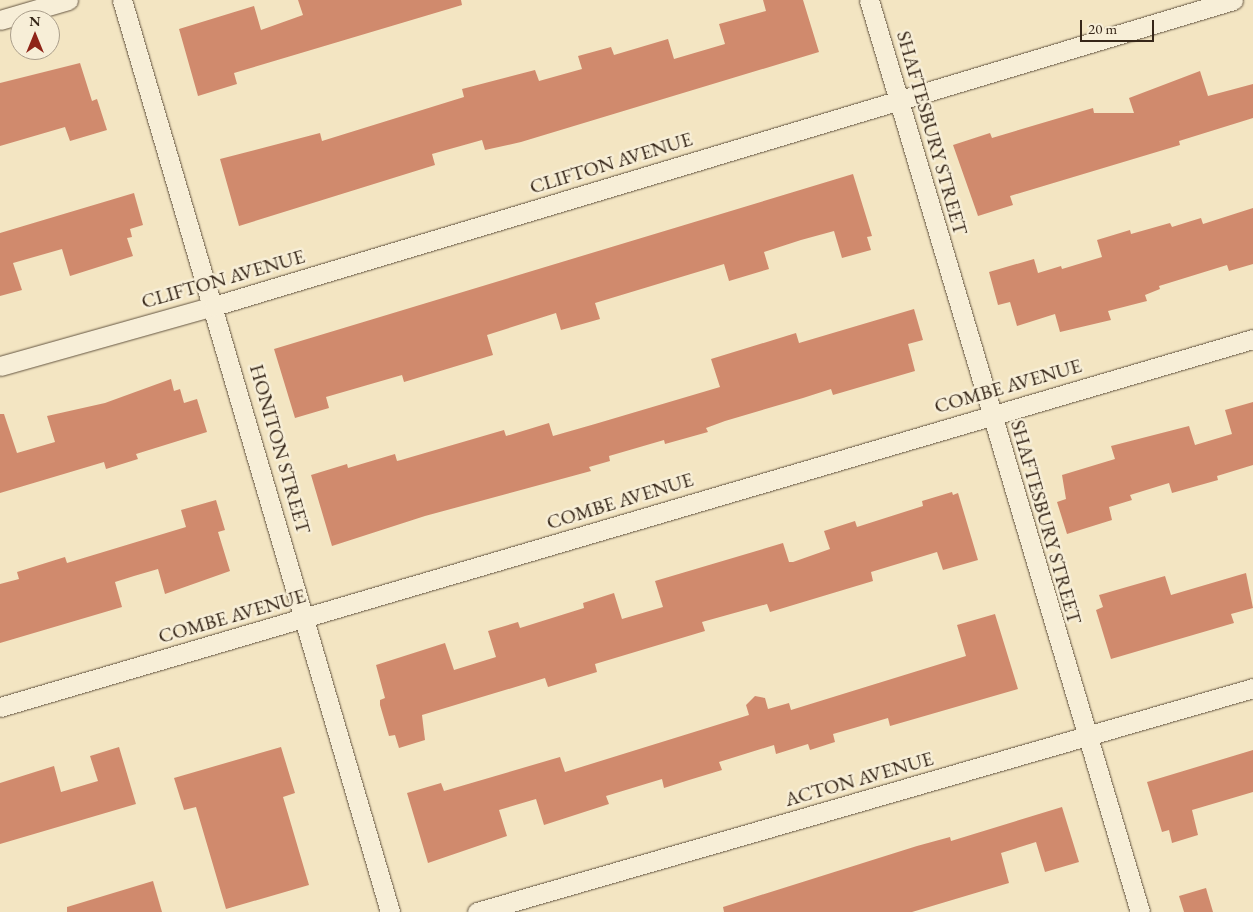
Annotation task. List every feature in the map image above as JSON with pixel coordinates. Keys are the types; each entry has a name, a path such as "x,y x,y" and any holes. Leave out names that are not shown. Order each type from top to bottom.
{"street":[{"path":"0,20 68,0"},
{"name":"HONITON STREET","path":"122,0 306,618 390,912"},
{"name":"SHAFTESBURY STREET","path":"869,0 900,100 1086,738 1140,912"},
{"name":"CLIFTON AVENUE","path":"0,366 214,306 1233,0"},
{"name":"COMBE AVENUE","path":"0,707 991,414 1253,339"},
{"name":"ACTON AVENUE","path":"477,912 1086,738 1253,688"}],"building":[{"path":"298,0 461,0 462,5 234,73 237,84 198,96 179,29 254,6 261,30 303,15"},
{"path":"763,0 803,0 819,52 521,142 485,150 482,140 432,154 435,165 239,226 220,159 320,133 322,141 464,97 462,89 535,70 539,81 582,69 578,56 611,47 614,55 668,39 674,59 725,44 719,24 766,11"},
{"path":"80,63 92,101 97,99 107,130 70,141 65,127 0,146 0,83"},
{"path":"1200,71 1208,96 1253,84 1253,118 1179,141 1180,145 1010,196 1013,205 978,216 953,145 990,133 992,138 1093,108 1094,113 1134,113 1129,98"},
{"path":"853,174 872,236 867,237 871,250 842,258 834,231 801,240 764,252 769,269 729,281 724,264 595,303 600,319 561,330 556,313 487,335 493,355 404,382 402,375 326,397 329,408 295,418 274,349"},
{"path":"134,193 143,225 130,229 132,237 127,238 133,256 70,276 62,249 13,263 22,290 0,296 0,233"},
{"path":"1253,208 1253,264 1229,271 1227,265 1159,286 1160,289 1145,295 1147,301 1108,311 1111,320 1060,332 1055,314 1017,326 1010,302 998,305 989,272 1034,259 1038,273 1061,266 1062,269 1102,257 1097,240 1130,230 1131,234 1170,223 1172,227 1201,218 1203,224"},
{"path":"914,309 923,340 908,344 915,371 833,395 831,389 725,421 706,428 708,432 665,444 664,440 609,456 610,461 589,467 591,471 425,516 332,546 311,475 347,464 348,468 395,454 397,461 504,430 506,436 549,423 553,436 720,387 711,359 796,333 799,343"},
{"path":"171,379 174,391 180,389 184,403 197,399 207,432 136,454 138,459 106,469 104,462 0,493 0,414 4,414 17,453 55,442 47,416 105,403"},
{"path":"1253,402 1253,465 1217,476 1218,480 1172,493 1169,483 1130,495 1132,500 1109,507 1112,520 1067,534 1057,502 1066,499 1062,475 1115,459 1111,446 1189,426 1195,445 1232,434 1225,410"},
{"path":"952,492 953,495 958,493 978,560 943,570 937,552 871,572 873,581 770,612 767,604 702,622 705,631 595,664 597,672 548,687 545,678 422,715 425,740 399,748 395,735 389,736 380,705 380,700 385,698 376,665 445,643 454,670 496,657 488,631 518,622 520,628 584,608 583,603 614,593 622,619 663,607 655,581 783,543 789,562 793,562 830,549 824,531 855,521 857,527 923,506 922,501"},
{"path":"216,500 225,530 218,532 230,571 165,594 158,569 134,576 115,582 122,607 0,643 0,584 19,579 17,572 65,557 67,563 186,527 181,510"},
{"path":"1246,573 1253,608 1231,614 1234,623 1111,659 1096,610 1103,607 1099,595 1165,576 1171,595"},
{"path":"995,614 1018,689 890,726 888,718 833,734 835,742 810,750 808,744 776,754 774,745 719,762 722,770 664,788 662,779 606,796 609,804 544,825 536,799 499,810 507,836 428,863 407,793 441,783 444,791 560,757 565,772 749,715 746,705 755,696 765,698 768,709 789,703 791,710 966,656 957,625"},
{"path":"119,747 136,804 0,844 0,783 54,766 61,792 98,781 90,756"},
{"path":"281,747 295,793 283,797 309,885 226,909 196,807 184,810 174,778"},
{"path":"1253,750 1253,792 1192,810 1198,835 1172,843 1169,830 1162,832 1147,782"},
{"path":"1062,807 1079,862 1045,872 1036,842 1001,853 1009,883 912,912 724,912 723,907 917,846 950,837 951,841"},
{"path":"153,881 162,912 67,912 67,907"},
{"path":"1206,888 1213,912 1184,912 1179,896"}]}
